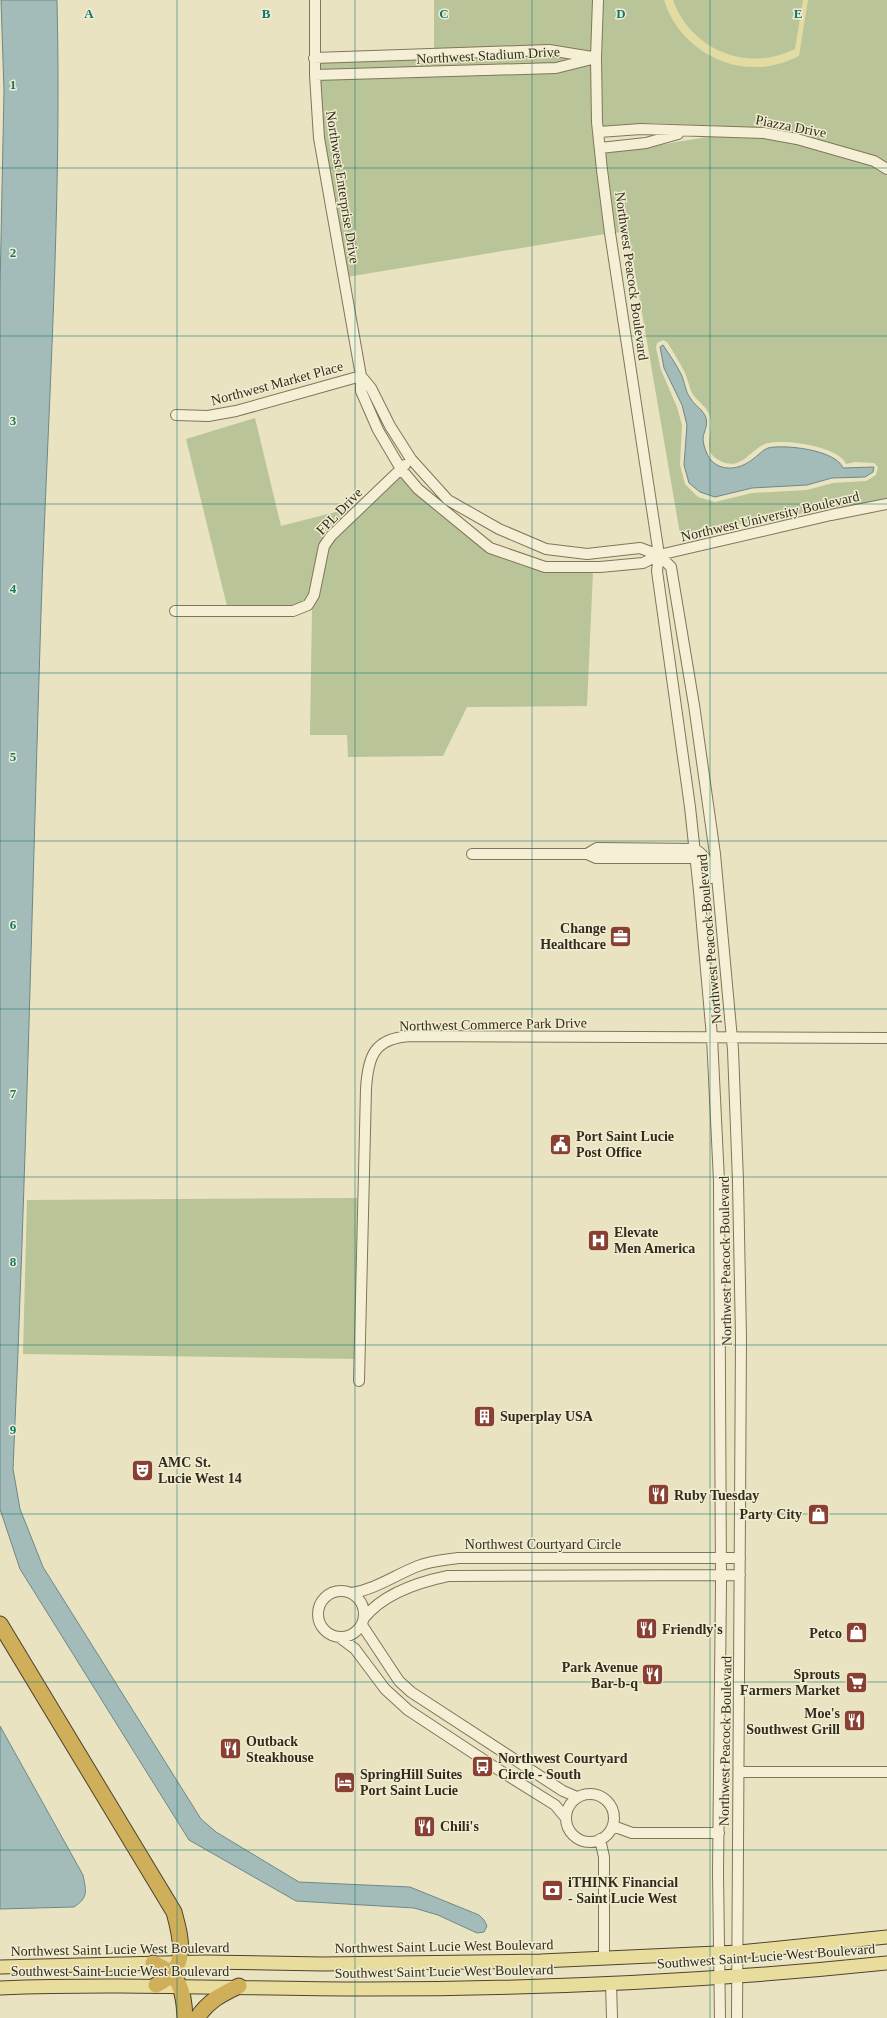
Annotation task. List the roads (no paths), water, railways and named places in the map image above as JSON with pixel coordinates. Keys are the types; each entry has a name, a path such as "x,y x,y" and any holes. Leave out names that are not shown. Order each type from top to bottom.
{"highway":[{"path":"0,1624 174,1912 179,1937 177,1974 184,2018"},
{"path":"153,1963 177,1974"},
{"path":"156,1985 177,1974"},
{"path":"197,2018 208,2003 239,1986"}],"main road":[{"name":"Northwest Saint Lucie West Boulevard","path":"177,1974 541,1961 739,1952 887,1937"},
{"path":"797,1972 813,1964 887,1956"},
{"name":"Northwest Saint Lucie West Boulevard","path":"0,1967 153,1963"},
{"name":"Southwest Saint Lucie West Boulevard","path":"177,1974 239,1986 368,1989 505,1988 719,1978 887,1963"},
{"name":"Southwest Saint Lucie West Boulevard","path":"0,1988 156,1985"}],"street":[{"name":"Northwest Enterprise Drive","path":"315,0 314,58 318,138 361,376 361,391 378,430 401,469 418,489 490,548 545,567 600,567 643,562 659,555"},
{"name":"Northwest Peacock Boulevard","path":"598,0 596,58 600,148 610,234 659,555 657,573 695,854 712,1037 719,1181 721,1558 719,1833 720,2018"},
{"name":"Northwest Stadium Drive","path":"314,58 549,50 596,58"},
{"name":"Northwest Stadium Drive","path":"315,75 556,68 596,58"},
{"name":"Piazza Drive","path":"599,132 641,129 738,131 776,134 874,161 887,169"},
{"name":"Piazza Drive","path":"600,148 646,143 686,131"},
{"name":"Northwest Enterprise Drive","path":"361,376 371,388 390,426 412,460 448,500 499,529 546,549 587,554 640,548 659,555"},
{"name":"Northwest Market Place","path":"176,415 208,416 236,411 361,376"},
{"name":"FPL Drive","path":"175,611 293,611 308,605 314,595 324,546 331,536 412,460"},
{"name":"Northwest University Boulevard","path":"659,555 831,515 887,504"},
{"name":"Northwest Peacock Boulevard","path":"659,555 671,567 692,690 715,854 732,1037 740,1229 739,1952 737,2018"},
{"path":"472,854 587,854 598,848 704,855 709,864 716,927 723,943"},
{"name":"Northwest Commerce Park Drive","path":"359,1381 367,1067 373,1052 383,1043 396,1037 411,1036 887,1038"},
{"path":"605,1557 605,1574"},
{"name":"Northwest Courtyard Circle","path":"352,1594 368,1590 418,1566 436,1560 458,1558 605,1557 740,1558"},
{"path":"339,1637 354,1633 372,1608 409,1587 429,1580 448,1576 605,1574 740,1575"},
{"path":"565,1817 556,1805 464,1747 408,1710 394,1698 384,1689 355,1649 339,1637 327,1632 322,1626 318,1612 320,1604 330,1594 342,1591 352,1594 361,1602 364,1609 363,1622 399,1681 411,1692 563,1791 577,1797"},
{"path":"464,1747 473,1733"},
{"path":"739,1772 887,1772"},
{"path":"590,1793 605,1799 614,1811 613,1826 608,1834 591,1842 577,1839 571,1833 566,1826 565,1817 570,1804 577,1797 590,1793"},
{"path":"613,1826 632,1833 719,1833"},
{"path":"600,1839 604,1857 604,1958"},
{"path":"611,1983 612,2018"}],"water":[{"path":"1,0 57,0 58,77 58,153 54,306 41,613 18,1362 13,1469 20,1509 43,1567 201,1819 216,1832 299,1882 410,1887 479,1915 487,1926 484,1932 477,1933 438,1915 414,1908 296,1901 189,1840 20,1569 0,1509 0,289 4,91"},
{"path":"663,345 681,374 689,396 705,415 707,424 703,438 704,445 706,452 714,463 719,466 729,468 739,467 749,462 768,448 786,447 821,453 831,457 843,468 874,467 873,472 865,477 832,478 807,485 752,488 715,497 700,492 689,483 684,465 687,425 682,405 664,368 660,347"},
{"path":"0,1726 83,1875 85,1885 84,1897 74,1907 0,1909"}],"place":[{"name":"Change Healthcare","path":"621,936"},
{"name":"Port Saint Lucie Post Office","path":"560,1144"},
{"name":"Elevate Men America","path":"598,1240"},
{"name":"Superplay USA","path":"485,1416"},
{"name":"AMC St. Lucie West 14","path":"143,1470"},
{"name":"Ruby Tuesday","path":"658,1495"},
{"name":"Party City","path":"818,1514"},
{"name":"Friendly's","path":"646,1629"},
{"name":"Petco","path":"857,1633"},
{"name":"Park Avenue Bar-b-q","path":"653,1675"},
{"name":"Sprouts Farmers Market","path":"856,1682"},
{"name":"Moe's Southwest Grill","path":"855,1721"},
{"name":"Outback Steakhouse","path":"230,1749"},
{"name":"Northwest Courtyard Circle - South","path":"483,1766"},
{"name":"SpringHill Suites Port Saint Lucie","path":"344,1782"},
{"name":"Chili's","path":"424,1826"},
{"name":"iTHINK Financial - Saint Lucie West","path":"552,1890"}]}
